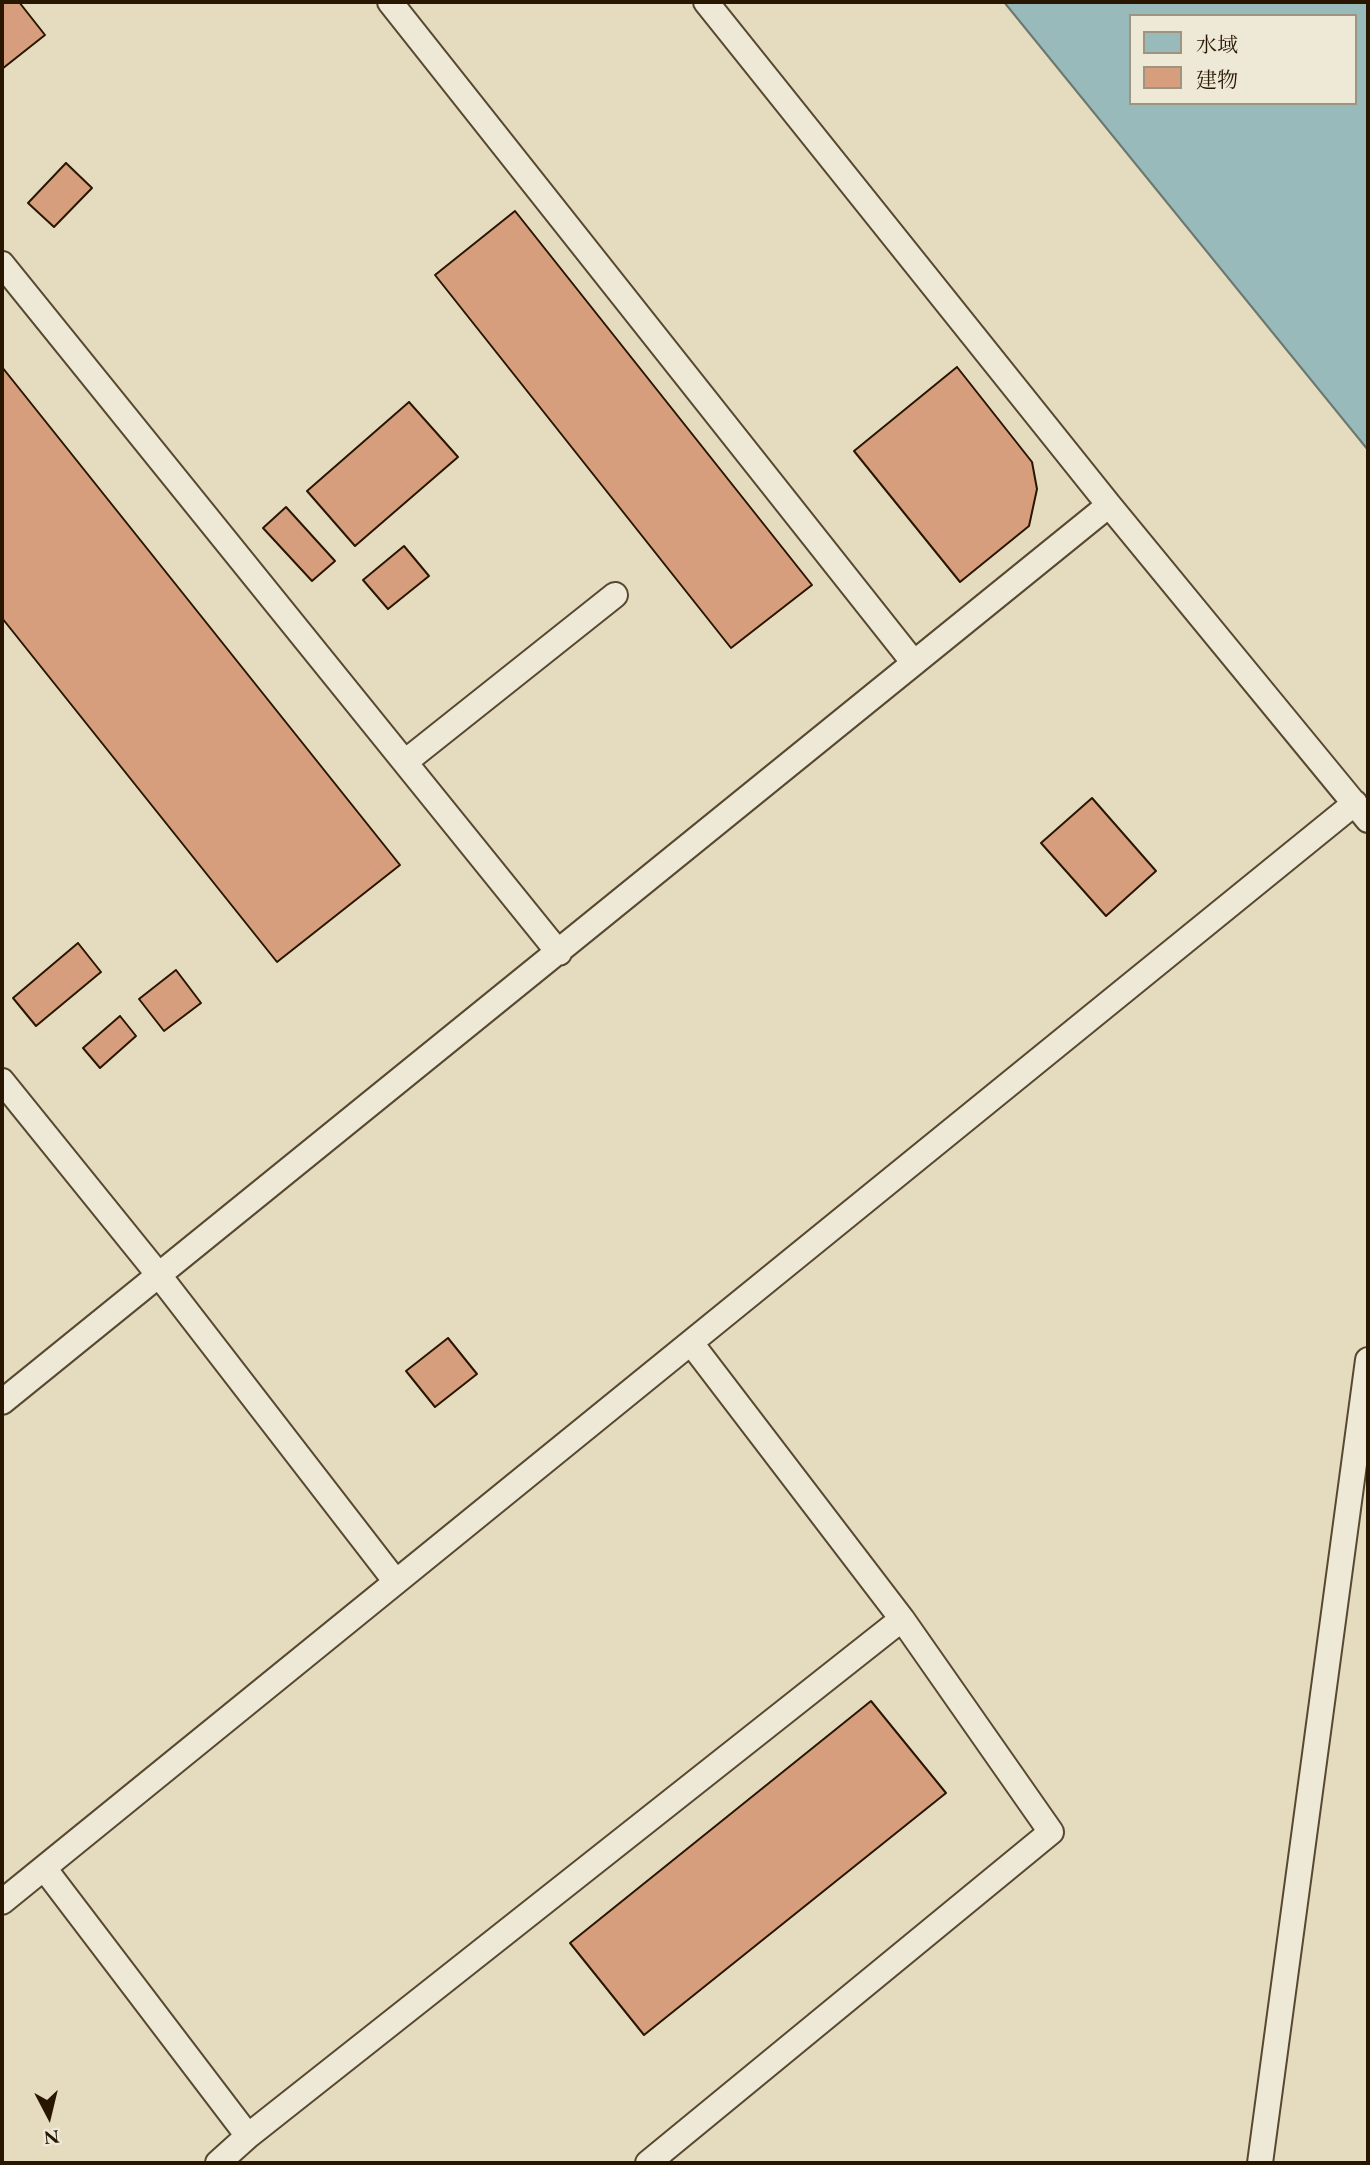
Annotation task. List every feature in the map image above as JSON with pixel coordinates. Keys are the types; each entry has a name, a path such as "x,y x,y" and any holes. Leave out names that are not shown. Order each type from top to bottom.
{"lane":[{"path":"390,2 914,663"},
{"path":"2,1902 691,1343 1362,811 1109,505 706,2"},
{"path":"2,264 559,953"},
{"path":"2,1402 1109,505"},
{"path":"405,762 615,595"},
{"path":"2,1081 158,1274 396,1582"},
{"path":"648,2163 1051,1832 902,1619 691,1343"},
{"path":"1260,2163 1368,1360"},
{"path":"218,2163 248,2136 902,1619"},
{"path":"44,1868 248,2136"}],"water":[{"path":"1004,2 1368,2 1368,450"}],"building":[{"path":"2,2 19,2 45,35 2,69"},
{"path":"66,163 92,188 54,227 28,203"},
{"path":"515,211 812,585 731,648 435,275"},
{"path":"2,367 400,865 277,962 2,618"},
{"path":"957,367 1032,462 1037,489 1029,526 960,582 854,451"},
{"path":"409,402 458,457 355,546 307,491"},
{"path":"286,507 335,561 312,581 263,528"},
{"path":"404,546 429,576 388,609 363,580"},
{"path":"1092,798 1156,871 1106,916 1041,843"},
{"path":"78,943 101,972 36,1026 13,998"},
{"path":"176,970 201,1003 164,1031 139,999"},
{"path":"120,1016 136,1036 100,1068 83,1048"},
{"path":"448,1338 477,1374 435,1407 406,1371"},
{"path":"871,1701 946,1793 644,2035 570,1943"}]}
